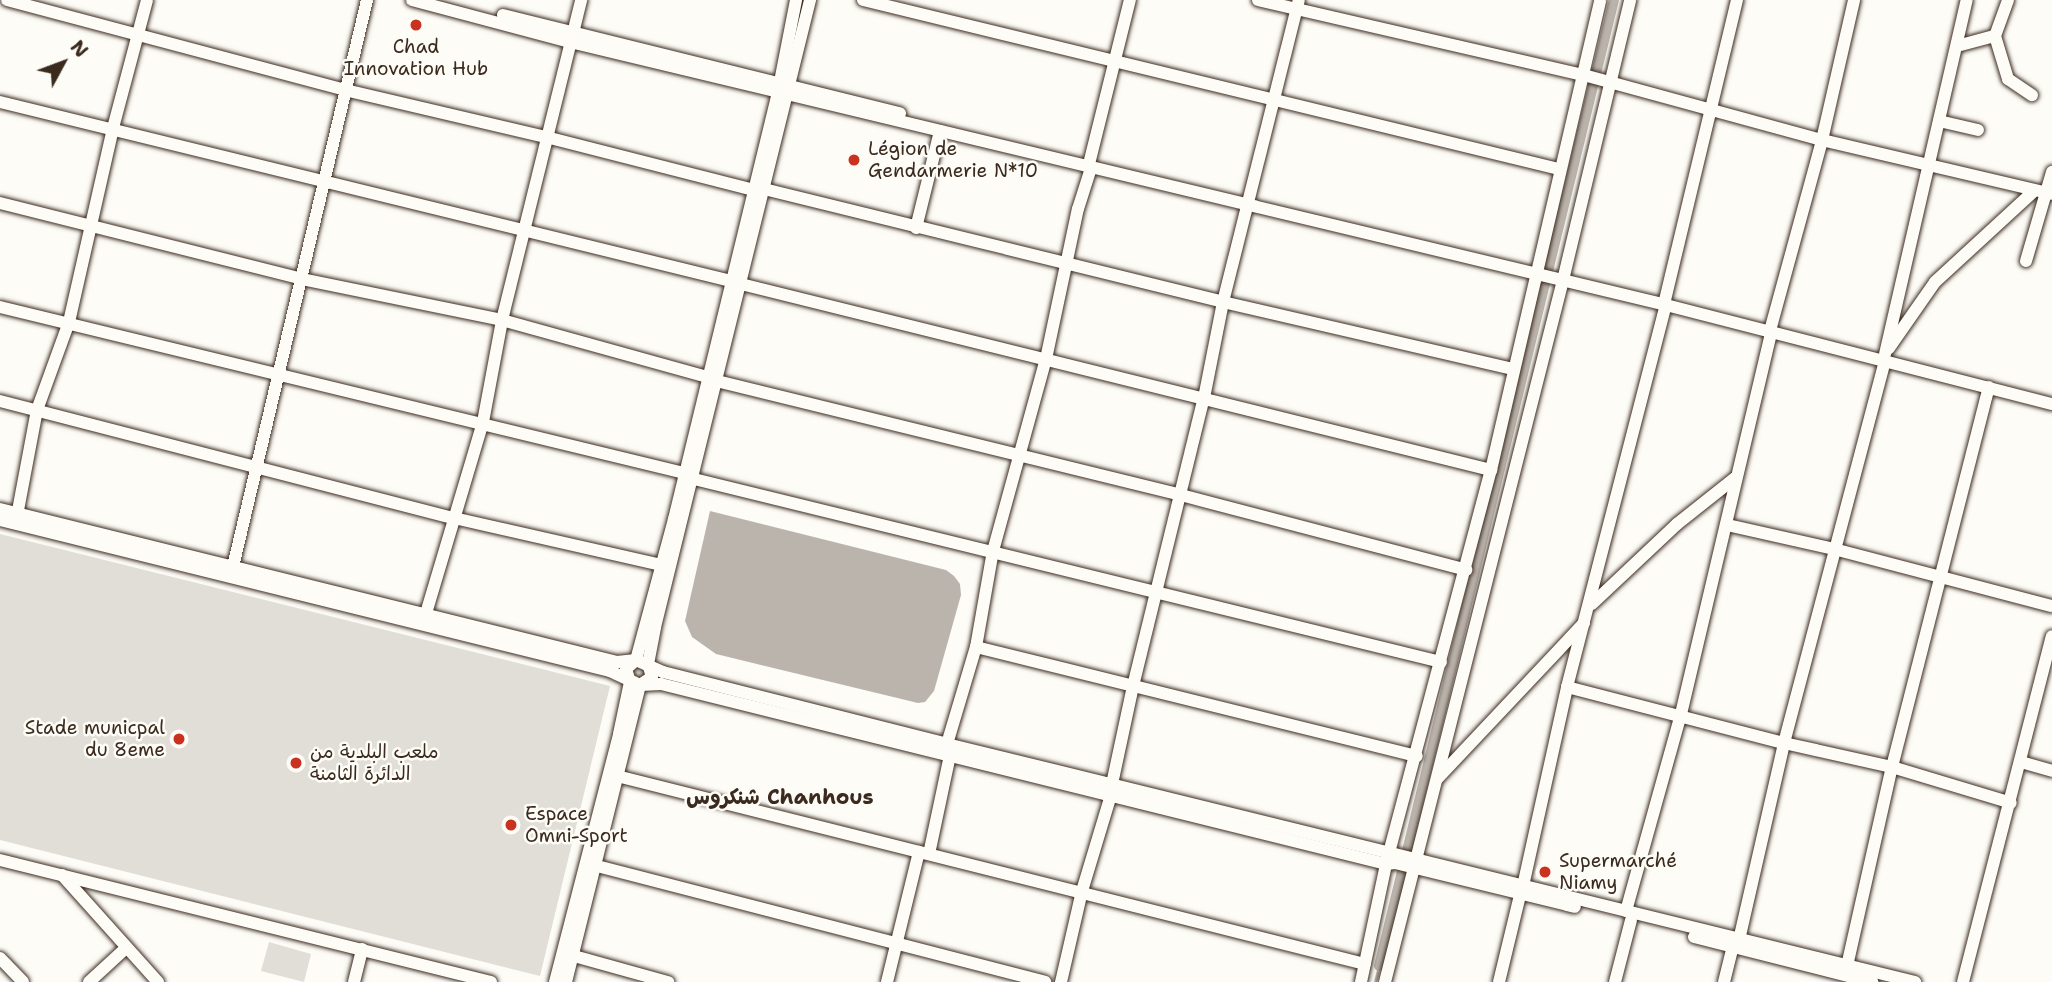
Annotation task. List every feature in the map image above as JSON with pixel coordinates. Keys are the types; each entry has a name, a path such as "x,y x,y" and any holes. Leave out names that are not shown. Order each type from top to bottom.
{"street":[{"path":"7,0 345,90 546,136 1223,302 1513,369"},
{"path":"16,519 37,410 69,322 113,128 147,0"},
{"path":"232,572 367,0"},
{"path":"412,0 2052,397"},
{"path":"444,0 571,38"},
{"path":"424,620 483,422 502,320 581,0"},
{"path":"784,89 796,0"},
{"path":"642,662 784,89 810,0"},
{"path":"863,0 1113,63 1559,169"},
{"path":"887,982 924,853 976,647 993,551 1046,359 1113,63 1130,0"},
{"path":"1258,0 1298,5 1596,79 1822,140 2044,193"},
{"path":"1361,982 1402,861 1436,781 1548,275 1596,79 1600,0"},
{"path":"1385,982 1417,756 1491,470 1513,369 1548,275 1559,169 1630,0"},
{"path":"1499,982 1567,687 1590,607 1737,0"},
{"path":"1615,982 1628,916 1681,714 1771,329 1822,140 1854,0"},
{"path":"1724,982 1736,944 1784,743 1885,358 1927,165 1967,0"},
{"path":"2008,0 1994,36 2008,79 2032,95"},
{"path":"1061,982 1082,891 1112,789 1133,686 1204,398 1223,302 1298,5"},
{"path":"1957,46 1994,36"},
{"path":"784,89 940,131 1090,164"},
{"path":"0,102 524,228 1491,470"},
{"path":"1939,121 1978,130"},
{"path":"916,228 940,131"},
{"path":"2026,261 2052,172"},
{"path":"1885,358 1936,282 2044,193"},
{"path":"0,203 302,279 502,320 712,379 1181,495 1466,570"},
{"path":"0,307 483,422 689,476 1441,663"},
{"path":"1885,358 2052,404"},
{"path":"1844,974 1892,766 1989,387"},
{"path":"0,401 454,519 662,565"},
{"path":"635,684 652,677 642,662 662,565 689,476"},
{"path":"1590,607 1676,524 1736,478"},
{"path":"0,509 16,519"},
{"path":"0,520 16,519 424,620 610,671 635,684 661,684 1112,789 1628,916 1872,982"},
{"path":"1727,525 1834,549 2052,606"},
{"path":"424,620 617,662 642,662 663,672 948,750"},
{"path":"1436,781 1533,674 1586,622"},
{"path":"1963,982 2052,636"},
{"path":"976,647 1417,756"},
{"path":"566,982 597,866 635,684 626,669 642,662"},
{"path":"555,982 635,684"},
{"path":"1567,687 1681,714 1784,743 1892,766 2011,803"},
{"path":"2021,762 2052,771"},
{"path":"617,776 1365,964"},
{"path":"0,860 491,982"},
{"path":"597,866 1045,982"},
{"path":"62,875 158,982"},
{"path":"89,982 126,948"},
{"path":"354,982 362,949"},
{"path":"574,956 668,982"},
{"path":"0,958 23,982"},
{"path":"1844,974 1915,982"}],"shaded area":[{"path":"710,511 946,570 954,576 960,584 961,595 934,691 925,702 918,703 716,654 692,637 685,621"},
{"name":"ملعب البلدية من الدائرة الثامنة","path":"0,534 610,686 540,976 0,840"},
{"path":"269,942 311,954 304,982 261,971"}],"waterway":[{"path":"1379,966 1614,0"},
{"path":"1375,982 1379,966"}],"place":[{"name":"Chad Innovation Hub","path":"416,25"},
{"name":"Légion de Gendarmerie N*10","path":"854,160"},
{"name":"Stade municpal du 8eme","path":"179,739"},
{"name":"ملعب البلدية من الدائرة الثامنة","path":"296,763"},
{"name":"Espace Omni-Sport","path":"511,825"},
{"name":"Supermarché Niamy","path":"1545,872"}],"district":[{"name":"شنكروس Chanhous","path":"780,797"}]}
